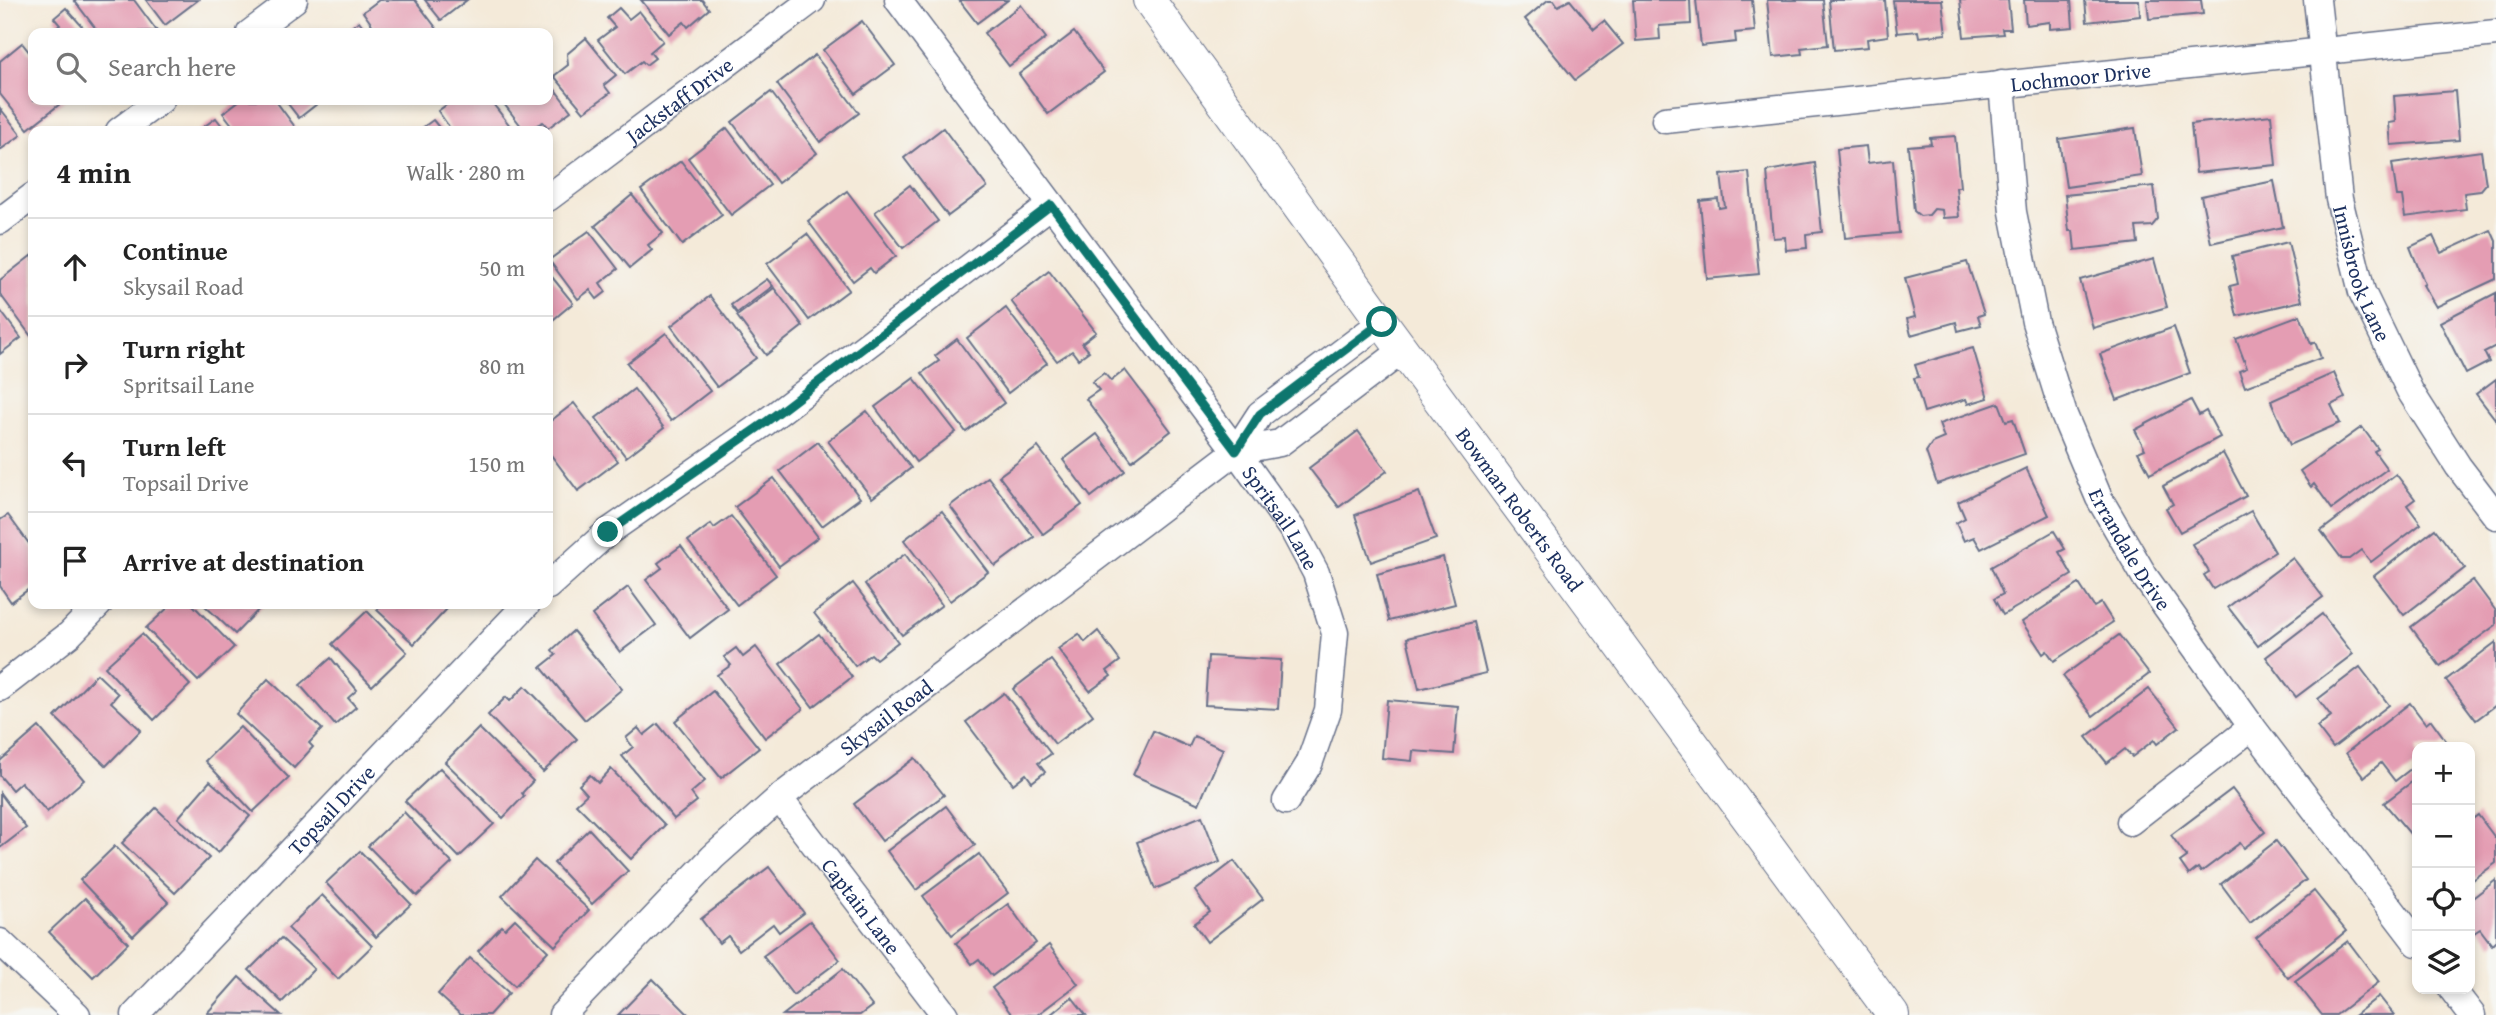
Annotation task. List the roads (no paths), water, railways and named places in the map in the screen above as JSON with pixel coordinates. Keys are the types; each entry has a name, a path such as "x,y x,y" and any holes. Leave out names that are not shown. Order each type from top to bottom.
{"street":[{"path":"257,28 294,0"},
{"name":"Jackstaff Drive","path":"553,194 812,0"},
{"name":"Spritsail Lane","path":"898,0 1236,451 1294,532 1315,573 1335,633 1328,710 1309,764 1286,801"},
{"name":"Bowman Roberts Road","path":"1149,0 1382,322 1894,1015"},
{"name":"Innisbrook Lane","path":"2317,0 2339,199 2362,292 2410,391 2458,466 2496,516"},
{"name":"Lochmoor Drive","path":"1665,120 2496,33"},
{"name":"Errandale Drive","path":"2001,84 2013,212 2035,322 2064,415 2099,498 2145,578 2252,727 2412,936"},
{"path":"126,126 154,105"},
{"path":"0,221 28,200"},
{"path":"553,582 608,532 766,422 1051,205"},
{"name":"Skysail Road","path":"562,1015 713,857 779,798 1236,451 1260,414 1382,322"},
{"name":"Skysail Road","path":"1236,451 1280,443 1403,350"},
{"path":"0,688 70,634 94,609"},
{"name":"Topsail Drive","path":"135,1015 522,609"},
{"path":"2130,822 2252,727"},
{"name":"Captain Lane","path":"779,798 945,1015"},
{"path":"0,942 77,1015"},
{"path":"2456,994 2472,1015"}]}
